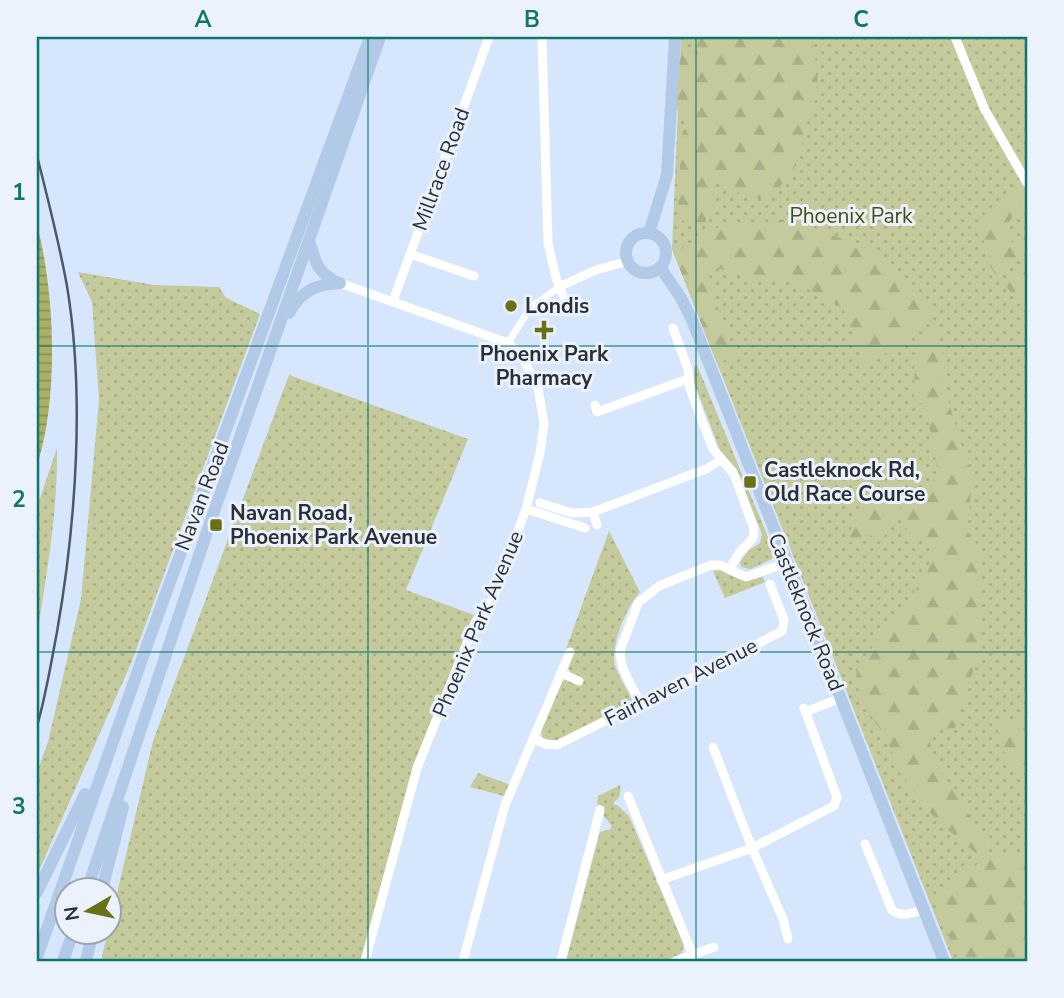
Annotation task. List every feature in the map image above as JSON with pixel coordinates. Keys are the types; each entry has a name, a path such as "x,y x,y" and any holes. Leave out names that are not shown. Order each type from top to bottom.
{"main road":[{"name":"Navan Road","path":"37,957 147,645 370,37"},
{"name":"Navan Road","path":"92,876 209,523 380,37"},
{"path":"649,233 667,175 675,37"},
{"path":"649,233 660,239 666,250 666,256 655,271 637,271 628,261 626,249 637,235 649,233"},
{"path":"309,240 317,266 325,276 340,283"},
{"name":"Castleknock Road","path":"660,267 692,320 944,961"},
{"path":"275,340 302,294 317,286 340,283"},
{"path":"37,892 76,815 147,645"},
{"path":"106,876 157,682"}],"street":[{"name":"Millrace Road","path":"393,301 489,37"},
{"path":"542,37 548,243 561,292"},
{"path":"955,37 985,110 1027,183"},
{"path":"410,254 474,276"},
{"path":"340,283 508,343 530,308 596,270 628,261"},
{"path":"673,328 713,449 734,474 754,534 729,569"},
{"name":"Phoenix Park Avenue","path":"365,961 418,768 475,624 493,599 526,509 543,434 542,404 531,372 522,357 508,343"},
{"path":"595,405 597,412 688,379"},
{"path":"540,503 572,513 593,512 706,469 721,460"},
{"path":"526,509 585,528"},
{"path":"593,512 597,525"},
{"path":"641,705 623,669 620,656 638,603 659,586 711,565 720,565 746,577 786,563"},
{"name":"Fairhaven Avenue","path":"534,739 557,745 617,714 641,705 782,631 784,620 770,584"},
{"path":"463,961 505,805 570,652"},
{"path":"561,674 579,681"},
{"path":"661,880 752,848 820,814 836,802 805,710 840,698"},
{"path":"713,747 752,848 779,908 788,939"},
{"path":"628,796 692,953"},
{"path":"561,961 600,810"},
{"path":"865,844 892,910 898,915 907,915 924,909"},
{"path":"676,961 714,947"}],"green space":[{"name":"Phoenix Park","path":"681,37 1027,37 1027,961 953,961 672,249"},
{"path":"691,37 811,37 818,73 814,111 803,129 802,150 792,172 773,195 755,199 728,189 720,173 710,188 715,200 704,225 697,228 685,220 677,223 682,132 691,123 684,111 677,110 677,70 686,39 690,53 701,54"},
{"path":"1018,185 1027,197 1007,225 1013,246 1027,234 1027,252 996,275 986,260 981,218"},
{"path":"789,218 871,250 932,313 931,321 865,368 843,308 787,278 748,278 715,267 705,272 735,355 717,364 672,249 681,249 720,226 743,222 750,226 767,225"},
{"path":"1027,266 1027,306 1017,303 1004,282"},
{"path":"78,272 154,285 219,287 226,298 260,314 132,661 37,875 37,772 48,742 81,599 99,400 92,302"},
{"path":"937,328 946,370 942,378 972,483 967,531 979,547 981,645 955,728 930,730 931,756 961,801 992,856 1027,856 1027,961 959,961 936,904 939,889 984,860 936,820 901,774 886,738 860,699 856,669 927,574 934,538 908,537 903,514 907,496 939,477 925,404 914,402 915,347"},
{"path":"697,365 775,554 772,559 751,569 741,567 740,562 749,550 760,543 762,534 736,468 720,451 694,382 694,367"},
{"path":"289,375 468,439 406,590 474,615 414,766 362,961 101,961 105,946 122,946 121,876 153,741"},
{"path":"57,448 53,520 37,638 37,507"},
{"path":"887,484 896,485 902,492 899,514 894,525 879,540 870,535 868,539 846,543 844,540 860,515 860,503 870,492 879,491"},
{"path":"609,531 640,592 625,617 617,639 614,660 633,703 555,742 543,739 541,731 560,684 571,673 568,667 572,655 566,649"},
{"path":"721,570 741,579 763,577 765,582 725,598 713,571"},
{"path":"1027,718 1027,774 1008,760 997,723"},
{"path":"478,773 511,785 504,796 470,787"},
{"path":"620,785 620,795 614,805 629,816 684,945 682,953 665,961 566,961 600,832 611,829 604,816 604,806 597,804 598,796"}],"shaded area":[{"path":"37,225 48,282 52,345 49,409 37,465"}],"railway":[{"path":"37,156 67,286 73,328 77,415 73,503 64,590 37,726"}],"place":[{"name":"Londis","path":"511,306"},
{"name":"Phoenix Park Pharmacy","path":"544,330"},
{"name":"Castleknock Rd, Old Race Course","path":"750,482"},
{"name":"Navan Road, Phoenix Park Avenue","path":"216,525"}]}
